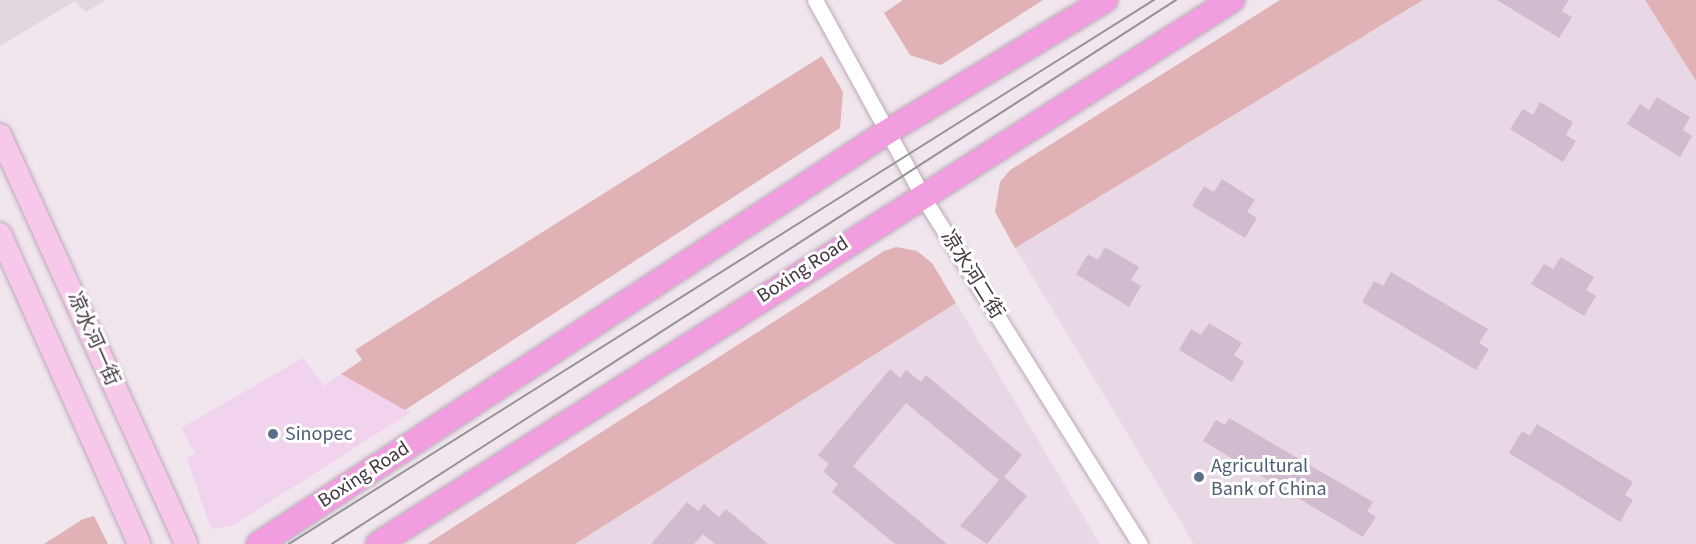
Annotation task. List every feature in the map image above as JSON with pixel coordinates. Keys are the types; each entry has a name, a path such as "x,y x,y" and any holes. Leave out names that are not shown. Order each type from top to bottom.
{"main road":[{"name":"Boxing Road","path":"260,544 887,132 1105,0"},
{"name":"Boxing Road","path":"378,544 921,194 1232,0"},
{"name":"凉水河一街","path":"0,135 186,544"},
{"path":"0,234 139,544"}],"street":[{"name":"凉水河二街","path":"815,0 921,194 1140,544"}],"shaded area":[{"path":"0,0 106,0 86,12 75,1 0,46"},
{"path":"903,0 1043,0 941,65 910,55 884,13"},
{"path":"1280,0 1423,0 1015,248 995,212 1000,182 1010,170"},
{"path":"1423,0 1645,0 1696,81 1696,544 1194,544 1015,248"},
{"path":"1645,0 1696,0 1696,81"},
{"path":"822,56 843,92 840,128 405,410 341,374 362,360 355,350"},
{"path":"896,247 917,251 932,263 956,303 575,544 427,544 884,251"},
{"path":"956,303 1100,544 575,544"},
{"path":"303,358 324,386 341,374 411,412 232,526 211,529 187,458 195,454 181,428"},
{"path":"94,516 108,544 44,544 83,519"}],"building":[{"path":"1497,0 1569,0 1562,11 1572,17 1559,38"},
{"path":"1657,97 1690,117 1683,130 1692,136 1680,157 1627,124 1640,104 1649,110"},
{"path":"1540,102 1573,122 1566,135 1576,141 1563,162 1510,129 1523,109 1533,115"},
{"path":"1222,179 1255,200 1247,212 1257,218 1245,238 1192,206 1204,186 1214,192"},
{"path":"1105,247 1139,267 1131,280 1141,286 1129,307 1076,274 1088,254 1098,260"},
{"path":"1561,257 1594,277 1586,290 1596,296 1584,316 1531,284 1544,264 1553,269"},
{"path":"1391,272 1488,329 1479,343 1489,349 1476,370 1362,302 1374,281 1383,286"},
{"path":"1209,323 1242,343 1234,355 1244,362 1232,382 1179,350 1191,329 1201,335"},
{"path":"890,369 900,378 906,370 921,382 926,375 1022,455 1004,477 1027,496 987,544 960,526 999,480 906,403 853,466 947,544 895,544 832,492 838,484 823,471 829,464 818,455"},
{"path":"1229,418 1373,502 1367,511 1376,517 1363,537 1203,441 1216,420 1225,425"},
{"path":"1537,424 1633,482 1625,495 1633,500 1620,522 1509,453 1522,431 1530,436"},
{"path":"687,502 698,511 704,504 719,517 726,509 768,544 715,544 703,534 694,544 651,544"}],"tram line":[{"path":"289,544 1154,0"},
{"path":"332,544 1176,0"}],"place":[{"name":"Sinopec","path":"273,434"},
{"name":"Agricultural Bank of China","path":"1199,477"}]}
